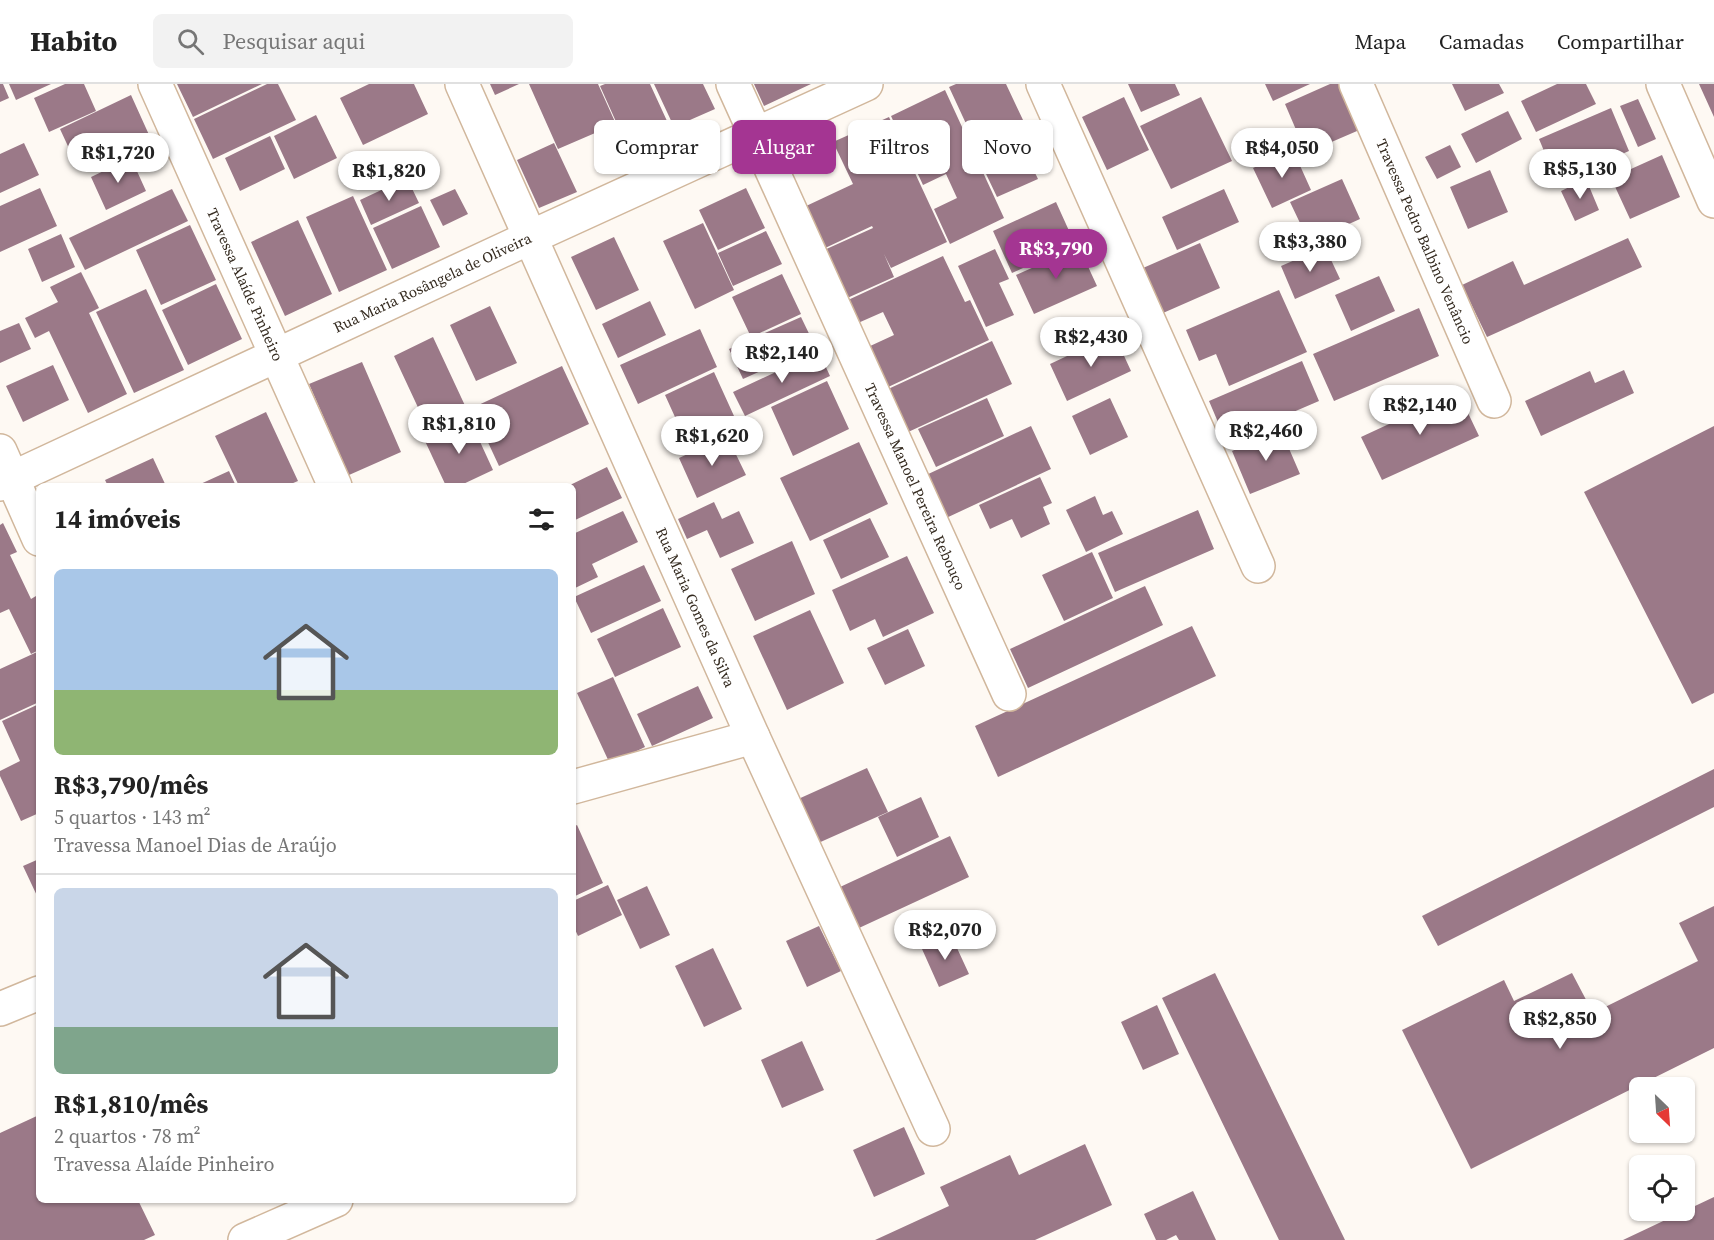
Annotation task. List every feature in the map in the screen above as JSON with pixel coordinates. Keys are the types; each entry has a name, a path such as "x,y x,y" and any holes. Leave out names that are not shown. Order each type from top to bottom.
{"street":[{"name":"Travessa Alaíde Pinheiro","path":"155,84 334,483"},
{"name":"Rua Maria Gomes da Silva","path":"462,84 753,737 933,1129"},
{"name":"Travessa Manoel Pereira Rebouço","path":"733,84 749,120"},
{"name":"Rua Maria Rosângela de Oliveira","path":"788,120 866,84"},
{"path":"1043,84 1258,566"},
{"name":"Travessa Pedro Balbino Venâncio","path":"1356,84 1494,401"},
{"path":"1663,84 1714,201"},
{"name":"Rua Maria Rosângela de Oliveira","path":"4,471 277,354 732,146"},
{"name":"Travessa Manoel Pereira Rebouço","path":"774,174 1009,694"},
{"path":"4,471 36,533"},
{"path":"576,786 753,737"},
{"path":"0,1009 36,994"},
{"path":"245,1240 329,1203"}],"building":[{"path":"0,84 3,84 9,98 0,102"},
{"path":"9,84 51,84 16,100"},
{"path":"65,84 84,84 96,111 49,132 34,98"},
{"path":"177,84 262,84 193,117"},
{"path":"267,84 278,84 296,120 213,159 194,119"},
{"path":"369,84 414,84 428,114 363,145 340,98"},
{"path":"490,84 519,84 495,95"},
{"path":"529,84 598,84 614,120 594,120 594,133 558,149"},
{"path":"650,84 667,120 615,120 600,86"},
{"path":"654,84 703,84 715,109 690,120 671,120"},
{"path":"754,84 811,84 764,106"},
{"path":"956,84 1006,84 1023,120 964,120 949,87"},
{"path":"1128,84 1175,84 1180,95 1141,112"},
{"path":"1265,84 1310,84 1273,101"},
{"path":"1330,84 1345,84 1364,128 1306,153 1285,104"},
{"path":"1452,84 1499,84 1504,93 1465,111"},
{"path":"1557,84 1586,84 1596,104 1536,132 1521,101"},
{"path":"1699,84 1714,84 1714,117"},
{"path":"945,90 962,127 962,174 984,174 1004,218 950,244 934,209 957,198 946,174 950,174 950,120 893,120 891,116"},
{"path":"131,95 150,137 79,170 60,129"},
{"path":"1124,97 1149,150 1107,170 1082,117"},
{"path":"1201,97 1232,161 1171,189 1140,126"},
{"path":"1638,99 1656,139 1638,147 1620,106"},
{"path":"1611,108 1629,151 1557,182 1539,139"},
{"path":"1508,111 1522,139 1476,163 1461,134"},
{"path":"316,115 337,158 294,179 274,136"},
{"path":"848,135 848,174 836,148 836,141"},
{"path":"270,136 285,169 240,191 225,158"},
{"path":"24,143 39,175 0,193 0,154"},
{"path":"554,143 577,192 539,208 517,160"},
{"path":"1450,145 1461,167 1437,179 1425,157"},
{"path":"1293,150 1311,190 1272,208 1253,168"},
{"path":"1662,155 1680,197 1630,219 1611,178"},
{"path":"131,158 146,191 106,210 91,177"},
{"path":"1490,170 1508,212 1468,229 1450,187"},
{"path":"848,174 915,174 947,242 891,268 884,254 894,277 845,299 822,251 873,228 872,226 823,249 804,207 853,184"},
{"path":"918,174 946,174 923,185"},
{"path":"986,174 1036,174 1038,179 997,197"},
{"path":"407,178 419,203 371,225 360,200"},
{"path":"1342,179 1360,219 1309,242 1290,202"},
{"path":"1586,179 1599,210 1575,221 1561,191"},
{"path":"40,188 57,226 0,252 0,206"},
{"path":"746,188 765,228 718,250 699,210"},
{"path":"172,189 188,221 85,270 69,238"},
{"path":"455,189 468,214 443,226 430,200"},
{"path":"1224,189 1239,222 1177,250 1162,217"},
{"path":"353,196 387,270 339,292 306,217"},
{"path":"1056,202 1075,244 1012,273 993,231"},
{"path":"421,206 440,247 392,269 373,228"},
{"path":"298,220 332,294 285,316 251,242"},
{"path":"703,223 734,290 695,309 663,241"},
{"path":"190,225 216,280 161,305 136,250"},
{"path":"766,231 782,264 733,286 718,253"},
{"path":"61,234 75,267 42,282 28,249"},
{"path":"614,237 639,290 596,310 571,257"},
{"path":"1628,238 1642,267 1487,337 1462,285 1513,261 1524,285"},
{"path":"1200,243 1220,288 1163,313 1143,268"},
{"path":"1079,247 1097,286 1034,314 1016,275"},
{"path":"1325,247 1340,279 1295,299 1281,266"},
{"path":"995,249 1009,279 999,283 1014,315 986,327 958,266"},
{"path":"943,256 965,302 970,300 989,340 886,388 868,347 894,335 883,312 858,323 848,300"},
{"path":"81,272 99,308 89,313 127,394 88,413 49,331 35,338 25,318 58,302 50,287"},
{"path":"782,274 801,314 751,337 732,297"},
{"path":"1379,276 1395,311 1351,331 1335,295"},
{"path":"216,284 242,339 188,365 162,310"},
{"path":"146,289 184,370 134,393 96,312"},
{"path":"1279,290 1307,352 1229,386 1216,354 1199,361 1186,330"},
{"path":"650,301 666,335 618,358 602,324"},
{"path":"490,306 517,363 476,381 450,325"},
{"path":"1419,308 1439,356 1334,401 1313,354"},
{"path":"801,317 815,346 743,379 729,349"},
{"path":"19,323 31,349 0,363 0,331"},
{"path":"700,329 717,367 638,404 620,365"},
{"path":"1114,334 1131,371 1067,401 1050,364"},
{"path":"433,337 468,412 429,431 394,356"},
{"path":"992,341 1012,384 906,433 886,390"},
{"path":"819,352 830,376 745,416 733,392"},
{"path":"1302,361 1319,401 1226,441 1209,401"},
{"path":"362,362 401,452 349,475 309,384"},
{"path":"53,365 69,400 23,422 6,386"},
{"path":"562,366 589,424 499,466 472,408"},
{"path":"1624,370 1634,393 1541,436 1525,401 1590,371 1595,383"},
{"path":"714,372 734,416 685,439 665,395"},
{"path":"827,381 849,429 793,456 771,407"},
{"path":"1458,392 1479,436 1382,480 1361,437"},
{"path":"987,398 1004,436 936,467 918,429"},
{"path":"1110,398 1128,437 1090,455 1072,416"},
{"path":"266,412 298,481 293,483 238,483 215,436"},
{"path":"470,420 493,470 465,483 445,483 425,441"},
{"path":"1031,426 1051,469 944,519 924,476"},
{"path":"1714,426 1714,693 1692,704 1584,492"},
{"path":"1281,430 1300,474 1250,494 1232,451"},
{"path":"727,436 746,475 697,498 679,458"},
{"path":"859,442 888,504 810,541 780,478"},
{"path":"153,458 165,483 106,483 105,480"},
{"path":"607,467 622,498 576,520 576,483 574,483"},
{"path":"229,471 235,483 203,483"},
{"path":"1040,477 1052,503 1043,507 1050,524 1021,538 1012,519 990,529 979,505"},
{"path":"1095,496 1103,515 1112,511 1123,534 1086,552 1066,510"},
{"path":"714,502 722,519 739,511 754,543 720,558 707,530 687,539 678,519"},
{"path":"1198,510 1214,549 1115,592 1098,553"},
{"path":"623,511 638,542 592,564 598,577 576,588 576,533"},
{"path":"870,518 889,557 841,579 823,540"},
{"path":"3,523 17,552 10,555 31,599 36,596 36,652 31,654 9,609 0,613 0,525"},
{"path":"792,541 815,594 755,621 731,569"},
{"path":"1092,552 1113,598 1064,621 1042,575"},
{"path":"907,556 934,613 883,637 875,619 850,631 832,590"},
{"path":"644,565 661,601 591,633 576,601 576,596"},
{"path":"1145,586 1163,625 1028,688 1010,649"},
{"path":"663,608 681,647 615,677 597,639"},
{"path":"810,610 844,683 787,710 753,636"},
{"path":"1192,626 1216,676 998,777 975,726"},
{"path":"908,629 925,666 885,685 867,648"},
{"path":"36,652 36,703 0,720 0,669"},
{"path":"613,677 645,747 610,764 577,693"},
{"path":"698,686 713,718 652,746 637,714"},
{"path":"36,705 36,814 21,821 0,776 0,771 20,761 2,721"},
{"path":"867,768 888,812 816,844 796,800"},
{"path":"1714,769 1714,807 1438,946 1422,916"},
{"path":"921,797 939,837 897,857 878,817"},
{"path":"576,826 603,883 576,896"},
{"path":"950,836 969,877 859,928 840,887"},
{"path":"36,860 36,894 23,866"},
{"path":"608,885 622,915 578,936 576,900"},
{"path":"647,886 670,935 640,949 617,900"},
{"path":"1714,906 1714,1048 1656,1077 1629,1077 1629,1090 1471,1169 1402,1030 1504,980 1514,1001 1572,973 1593,1013 1698,961 1679,923"},
{"path":"819,926 841,971 807,987 786,941"},
{"path":"951,935 969,974 939,987 922,949"},
{"path":"713,948 742,1009 704,1027 675,966"},
{"path":"1215,973 1345,1240 1279,1240 1162,998"},
{"path":"1157,1005 1179,1054 1143,1070 1121,1022"},
{"path":"802,1041 824,1090 782,1108 761,1060"},
{"path":"36,1116 36,1203 139,1203 155,1235 144,1240 0,1240 0,1133"},
{"path":"904,1127 925,1174 874,1197 853,1150"},
{"path":"1085,1144 1112,1205 1035,1240 875,1240 949,1206 940,1187 1010,1155 1019,1175"},
{"path":"1193,1191 1216,1240 1179,1240 1176,1235 1166,1240 1156,1240 1144,1214"},
{"path":"1714,1197 1714,1240 1623,1240 1663,1221 1695,1221 1695,1206"}]}
